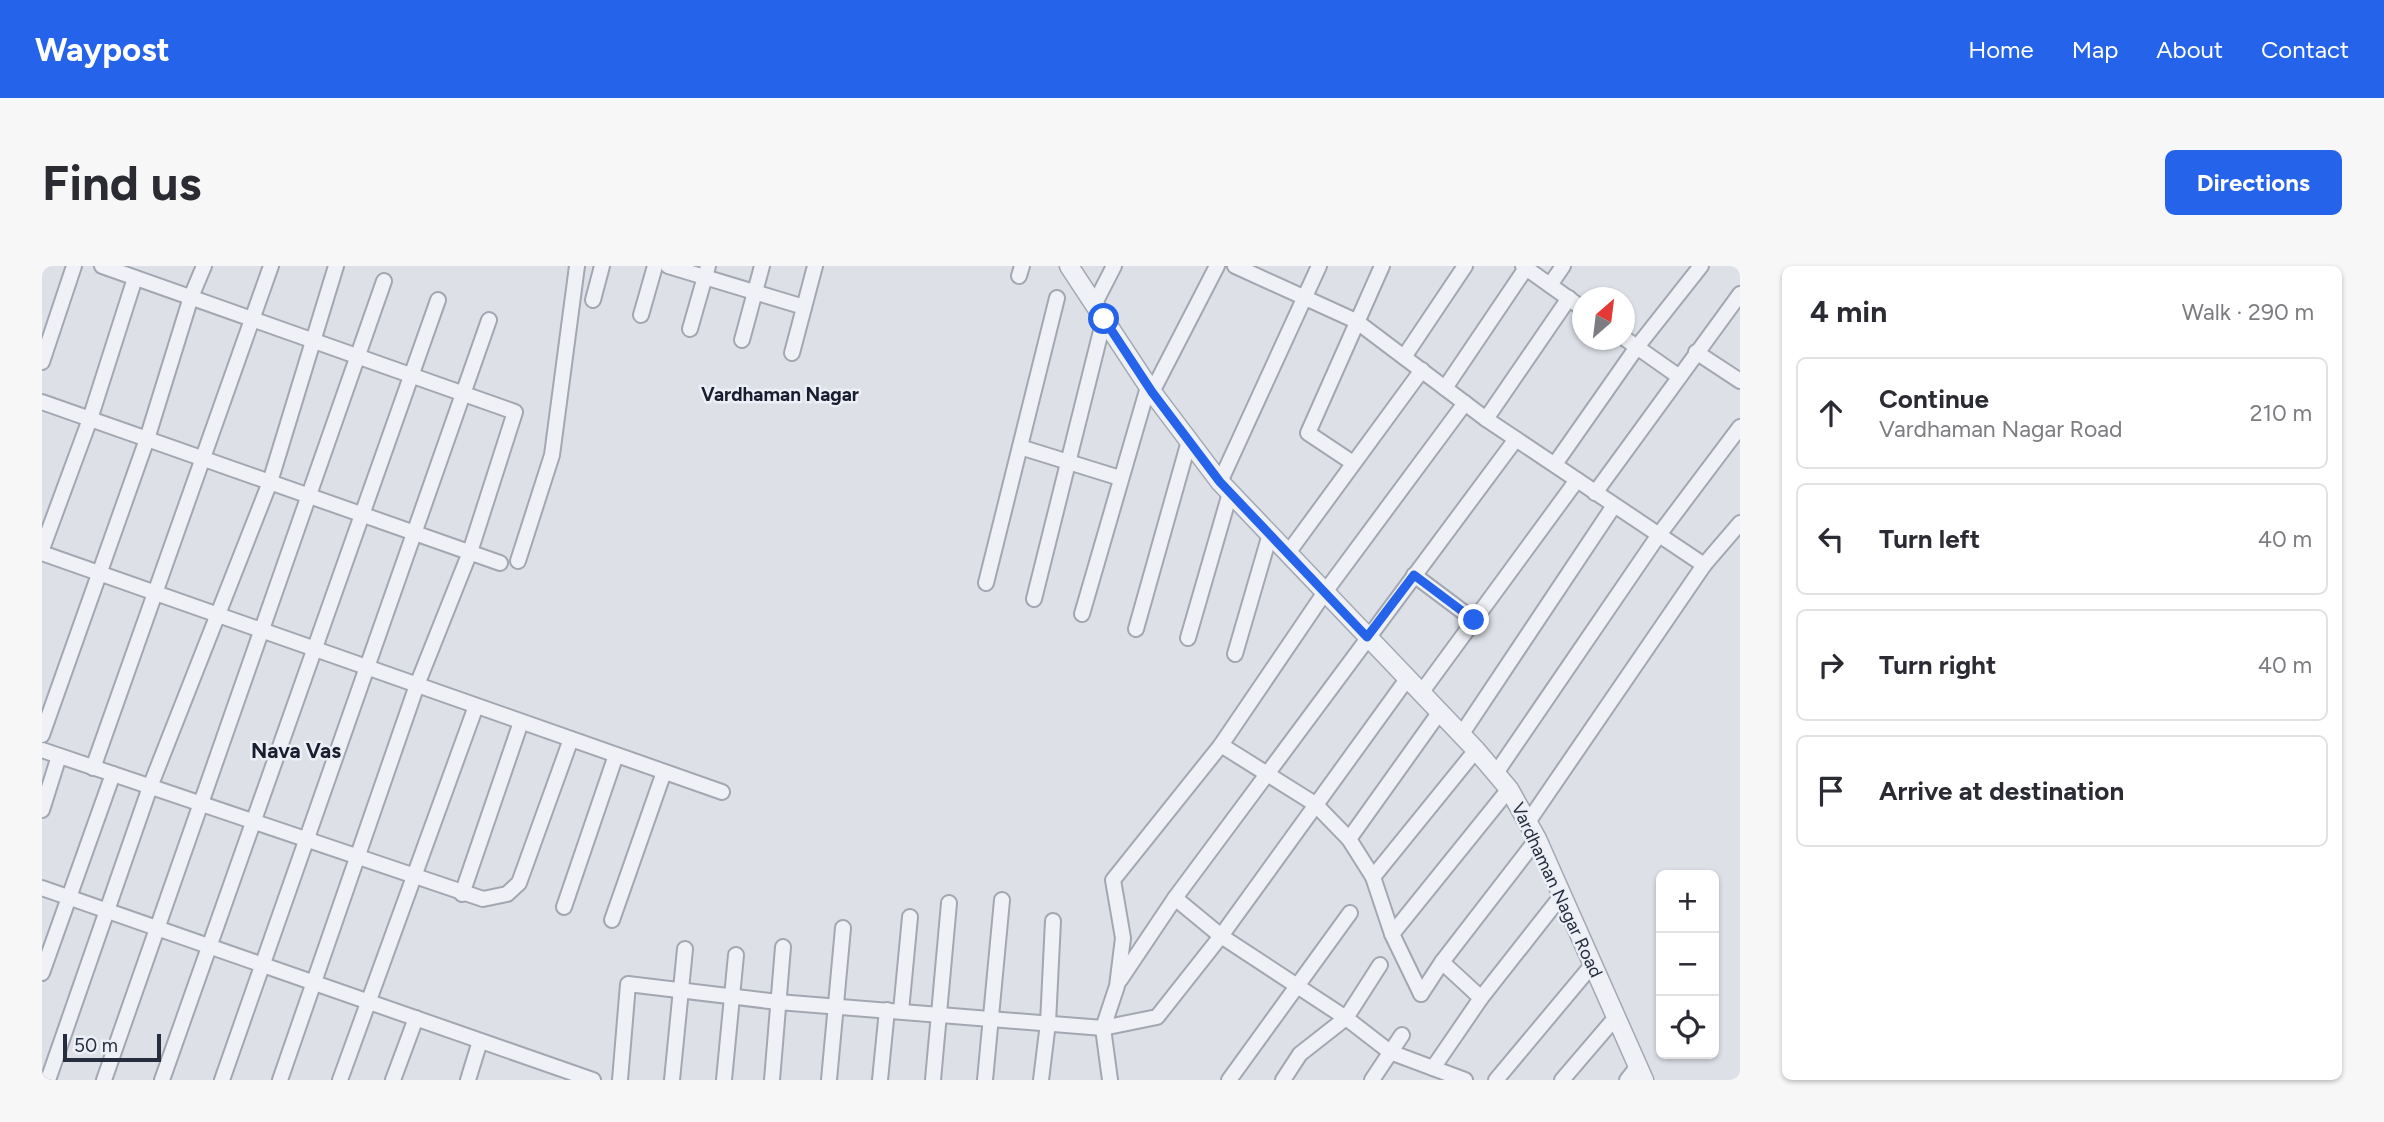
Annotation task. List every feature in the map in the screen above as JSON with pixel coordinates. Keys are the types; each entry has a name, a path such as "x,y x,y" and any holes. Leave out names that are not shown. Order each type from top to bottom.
{"street":[{"path":"42,362 74,266"},
{"path":"104,266 515,412 470,552 417,685 280,1080"},
{"path":"42,735 147,439 191,298 204,266"},
{"path":"93,768 205,459 271,266"},
{"path":"48,1080 150,787 270,482 336,266"},
{"path":"518,561 552,455 577,266"},
{"path":"593,300 602,266"},
{"path":"641,315 655,266"},
{"path":"668,266 706,272 754,293 804,307"},
{"path":"742,340 762,266"},
{"path":"792,353 815,266"},
{"name":"Vardhaman Nagar Road","path":"1069,266 1150,389 1225,487 1509,789 1537,839 1593,964 1637,1075"},
{"path":"1034,599 1068,461 1099,312 1114,266"},
{"path":"1082,614 1120,478 1150,389 1217,266"},
{"path":"1235,266 1356,321 1486,419 1555,464 1613,507 1704,565"},
{"path":"1188,638 1225,487 1319,266"},
{"path":"1353,463 1308,433 1382,266"},
{"path":"1404,357 1465,266"},
{"path":"1550,285 1563,266"},
{"path":"1555,464 1637,347 1701,266"},
{"path":"1445,388 1524,267 1572,300"},
{"path":"690,329 706,272"},
{"path":"135,278 90,419 42,551 100,574 722,792"},
{"path":"104,1080 198,804 384,281"},
{"path":"1595,493 1740,294"},
{"path":"986,583 1057,298"},
{"path":"1486,419 1569,298"},
{"path":"162,1080 438,300"},
{"path":"222,1080 489,320"},
{"path":"1637,347 1678,376"},
{"path":"1696,352 1740,381"},
{"path":"1288,553 1422,370"},
{"path":"42,402 500,563"},
{"path":"1117,986 1123,938 1113,880 1221,745 1325,592 1465,403"},
{"path":"1496,774 1658,536 1740,427"},
{"path":"1110,1080 1103,1028 1117,986 1135,953 1516,439"},
{"path":"1136,629 1189,441"},
{"path":"1020,447 1120,478"},
{"path":"1421,693 1577,480"},
{"path":"1461,735 1613,507"},
{"path":"1528,822 1704,565 1740,523"},
{"path":"1235,654 1270,534"},
{"path":"1414,575 1474,620"},
{"path":"620,1080 628,984 778,1002 1103,1028 1157,1017 1221,936 1407,678"},
{"path":"340,1080 476,706"},
{"path":"1349,839 1439,713"},
{"path":"462,894 521,722"},
{"path":"42,750 462,894 496,898 519,883 571,739"},
{"path":"1221,745 1315,804 1349,839 1373,877 1392,934 1421,994 1442,962 1537,839"},
{"path":"1373,877 1476,751"},
{"path":"564,907 617,755"},
{"path":"42,810 60,756"},
{"path":"612,919 664,772"},
{"path":"42,973 113,774"},
{"path":"1392,934 1509,789"},
{"path":"42,888 416,1018 566,1076 593,1080"},
{"path":"1433,1068 1481,998 1562,895"},
{"path":"1175,898 1221,936 1346,1018 1390,1052 1465,1080"},
{"path":"985,1080 1002,900"},
{"path":"933,1080 949,903"},
{"path":"1229,1080 1350,913"},
{"path":"880,1080 910,917"},
{"path":"1041,1080 1048,1023 1053,920"},
{"path":"829,1080 843,928"},
{"path":"772,1080 783,947"},
{"path":"672,1080 685,949"},
{"path":"724,1080 736,956"},
{"path":"1442,962 1481,998"},
{"path":"1496,1080 1593,964"},
{"path":"1283,1080 1300,1054 1346,1018 1380,965"},
{"path":"1562,1080 1616,1017"},
{"path":"393,1080 416,1018"},
{"path":"1372,1080 1402,1035"},
{"path":"468,1080 480,1041"}],"district":[{"name":"Vardhaman Nagar","path":"780,394"},
{"name":"Nava Vas","path":"296,751"}],"route":[{"path":"1104,319 1152,392 1220,482 1367,637 1414,575 1474,620"}]}
